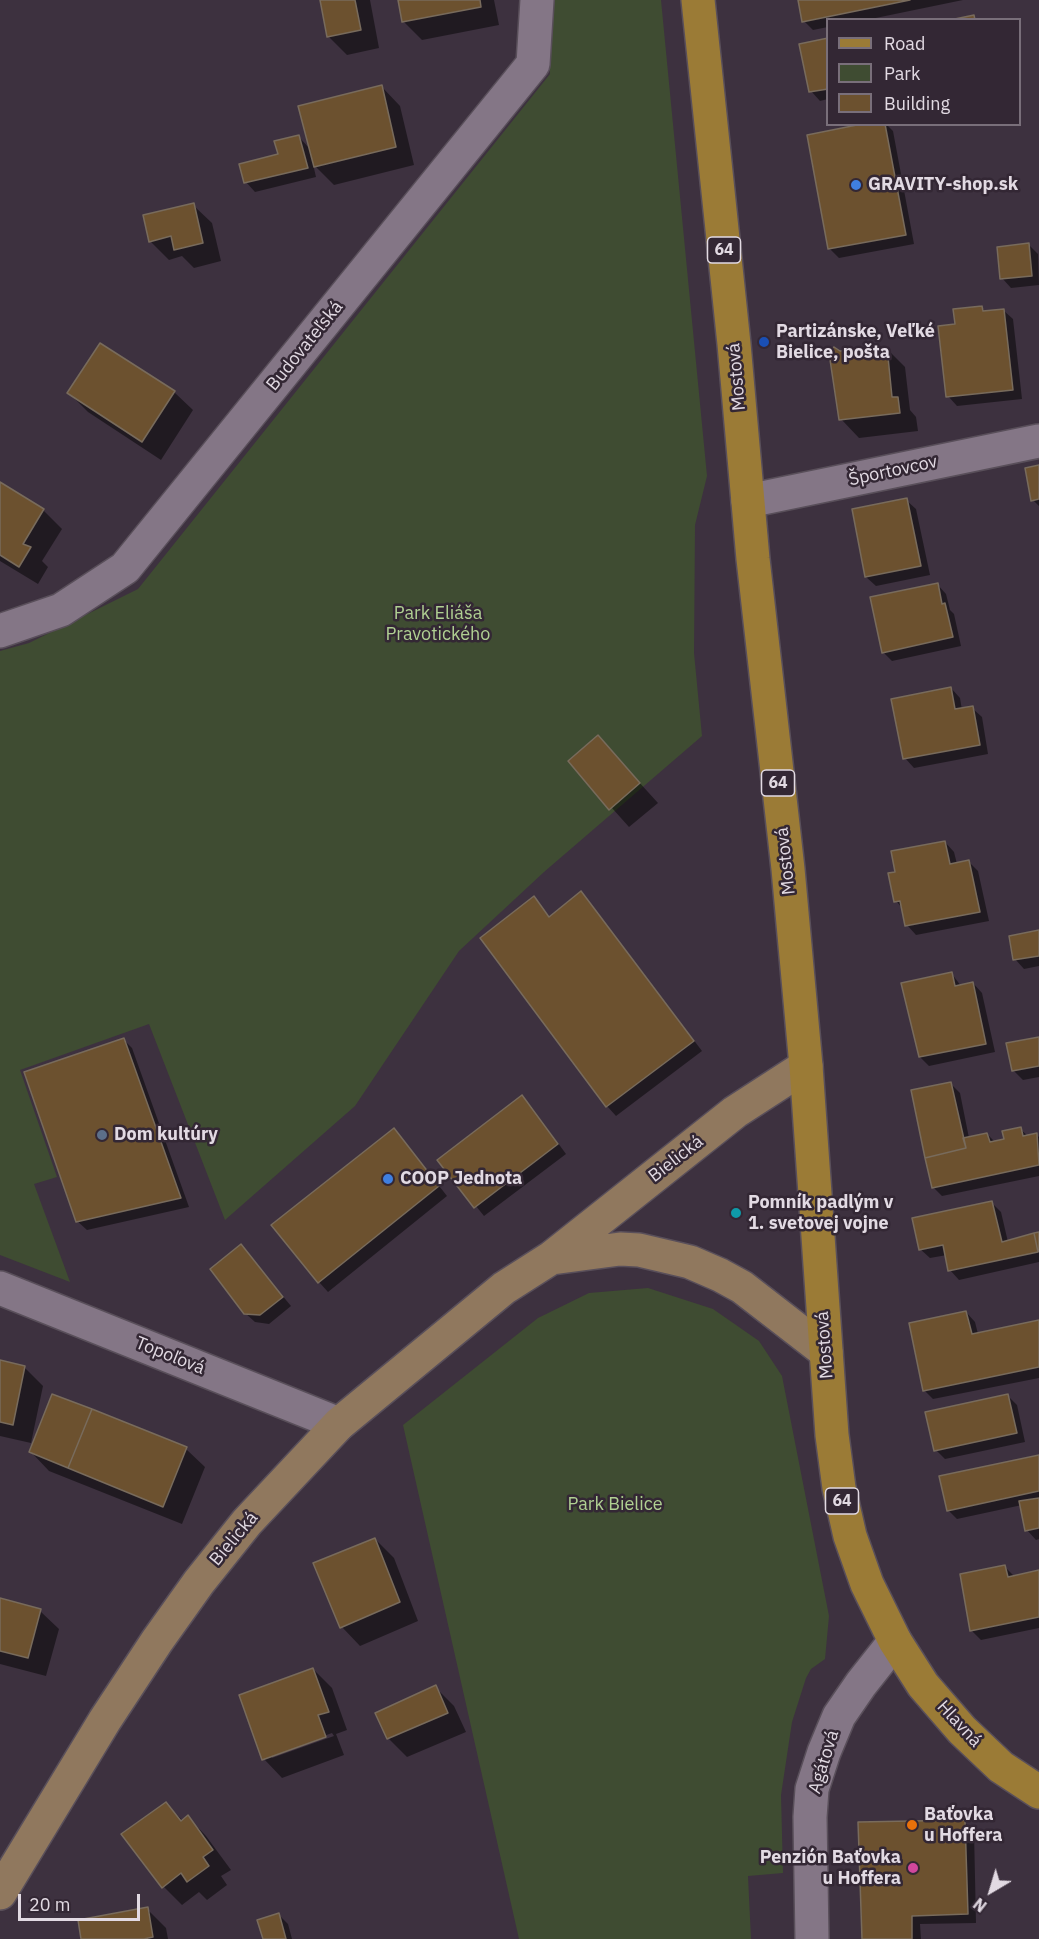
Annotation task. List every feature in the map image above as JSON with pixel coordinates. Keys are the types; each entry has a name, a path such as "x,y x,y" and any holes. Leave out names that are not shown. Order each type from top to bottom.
{"main road":[{"name":"Mostová","path":"698,0 748,501 788,869 806,1066 832,1435 841,1498 850,1536 867,1584 895,1641"},
{"name":"Bielická","path":"0,1893 105,1719 199,1582 247,1522 339,1424 504,1288 550,1258 735,1112 806,1066"},
{"name":"Bielická","path":"550,1258 620,1249 639,1250 690,1262 742,1287 826,1352"},
{"name":"Hlavná","path":"895,1641 923,1685 962,1730 1001,1767 1039,1792"}],"street":[{"name":"Budovateľská","path":"0,631 62,610 125,567 533,64 537,0"},
{"name":"Športovcov","path":"748,501 1039,441"},
{"name":"Topoľová","path":"0,1288 339,1424"},
{"name":"Agátová","path":"812,1939 810,1817 812,1789 839,1716 895,1641"}],"green space":[{"name":"Park Eliáša Pravotického","path":"545,0 661,0 707,476 695,525 694,653 702,736 544,872 459,951 355,1106 225,1220 149,1024 20,1070 57,1177 34,1184 70,1282 0,1255 0,651 29,643 138,589 550,74"},
{"name":"Park Bielice","path":"648,1288 713,1309 759,1341 782,1376 829,1616 825,1659 811,1669 806,1678 792,1722 781,1795 783,1873 748,1876 751,1939 519,1939 403,1425 538,1318 589,1293"}],"building":[{"path":"320,0 355,0 361,30 327,37"},
{"path":"398,0 480,0 481,7 402,22"},
{"path":"798,0 910,0 802,22"},
{"path":"826,38 826,89 809,92 799,44"},
{"path":"382,85 396,147 314,167 298,106"},
{"name":"GRAVITY-shop.sk","path":"852,126 885,126 906,235 828,249 807,135"},
{"path":"299,135 308,168 244,183 239,164 278,154 274,141"},
{"path":"194,203 203,243 174,250 171,236 149,242 143,215"},
{"path":"1029,243 1032,276 1000,279 997,247"},
{"path":"982,306 983,311 1004,309 1013,390 946,397 938,326 955,324 953,309"},
{"path":"100,343 175,391 142,442 67,393"},
{"path":"834,347 840,351 887,347 892,397 898,397 900,413 839,420 829,353"},
{"path":"1039,465 1039,499 1031,501 1025,468"},
{"path":"0,482 44,509 23,544 31,547 19,567 0,555"},
{"path":"907,498 921,566 865,577 852,509"},
{"path":"938,583 953,637 882,653 870,597"},
{"path":"951,687 955,709 973,706 980,745 903,759 891,699"},
{"path":"598,735 640,783 609,810 568,761"},
{"path":"945,841 950,864 969,860 980,912 905,926 900,901 894,902 888,873 895,872 891,851"},
{"path":"581,891 694,1041 606,1107 480,938 534,896 549,917"},
{"path":"1039,930 1039,956 1013,960 1009,936"},
{"path":"952,972 955,986 973,982 986,1044 919,1057 901,983"},
{"path":"1039,1037 1039,1066 1012,1071 1006,1043"},
{"name":"Dom kultúry","path":"124,1038 181,1198 76,1222 24,1072"},
{"path":"951,1082 966,1148 925,1158 911,1090"},
{"path":"522,1095 558,1144 474,1208 437,1160"},
{"path":"1021,1127 1023,1136 1037,1133 1039,1165 932,1188 925,1158 966,1148 963,1138 987,1133 990,1142 1004,1139 1002,1131"},
{"path":"394,1128 439,1186 318,1283 271,1225"},
{"path":"992,1201 1002,1242 1034,1233 1038,1252 948,1271 943,1245 919,1250 912,1218"},
{"path":"1039,1232 1039,1251 1038,1252 1034,1233"},
{"path":"241,1244 283,1297 260,1315 244,1314 210,1269"},
{"path":"966,1311 972,1334 1039,1320 1039,1367 923,1391 909,1323"},
{"path":"0,1360 25,1366 13,1425 0,1422"},
{"path":"52,1394 92,1409 68,1468 29,1452"},
{"path":"1008,1394 1017,1433 934,1451 925,1412"},
{"path":"92,1409 187,1447 163,1507 68,1468"},
{"path":"1039,1455 1039,1491 947,1511 939,1476"},
{"path":"1039,1498 1039,1528 1025,1531 1019,1501"},
{"path":"375,1538 400,1602 340,1628 313,1563"},
{"path":"1005,1565 1008,1577 1039,1570 1039,1617 970,1631 960,1574"},
{"path":"0,1598 41,1609 28,1658 0,1651"},
{"path":"313,1668 329,1712 318,1715 326,1737 262,1760 239,1695"},
{"path":"436,1685 448,1713 387,1739 375,1713"},
{"path":"166,1802 181,1821 188,1815 213,1850 203,1857 209,1866 187,1882 181,1873 162,1888 121,1834"},
{"name":"Penzión Baťovka u Hoffera","path":"965,1820 968,1914 912,1916 912,1939 862,1939 858,1822"},
{"path":"148,1907 153,1937 81,1939 78,1920"},
{"path":"279,1913 286,1939 263,1939 257,1920"}],"place":[{"name":"GRAVITY-shop.sk","path":"856,185"},
{"name":"Partizánske, Veľké Bielice, pošta","path":"764,342"},
{"name":"Dom kultúry","path":"102,1135"},
{"name":"COOP Jednota","path":"388,1179"},
{"name":"Pomník padlým v 1. svetovej vojne","path":"736,1213"},
{"name":"Baťovka u Hoffera","path":"912,1825"},
{"name":"Penzión Baťovka u Hoffera","path":"913,1868"}]}
